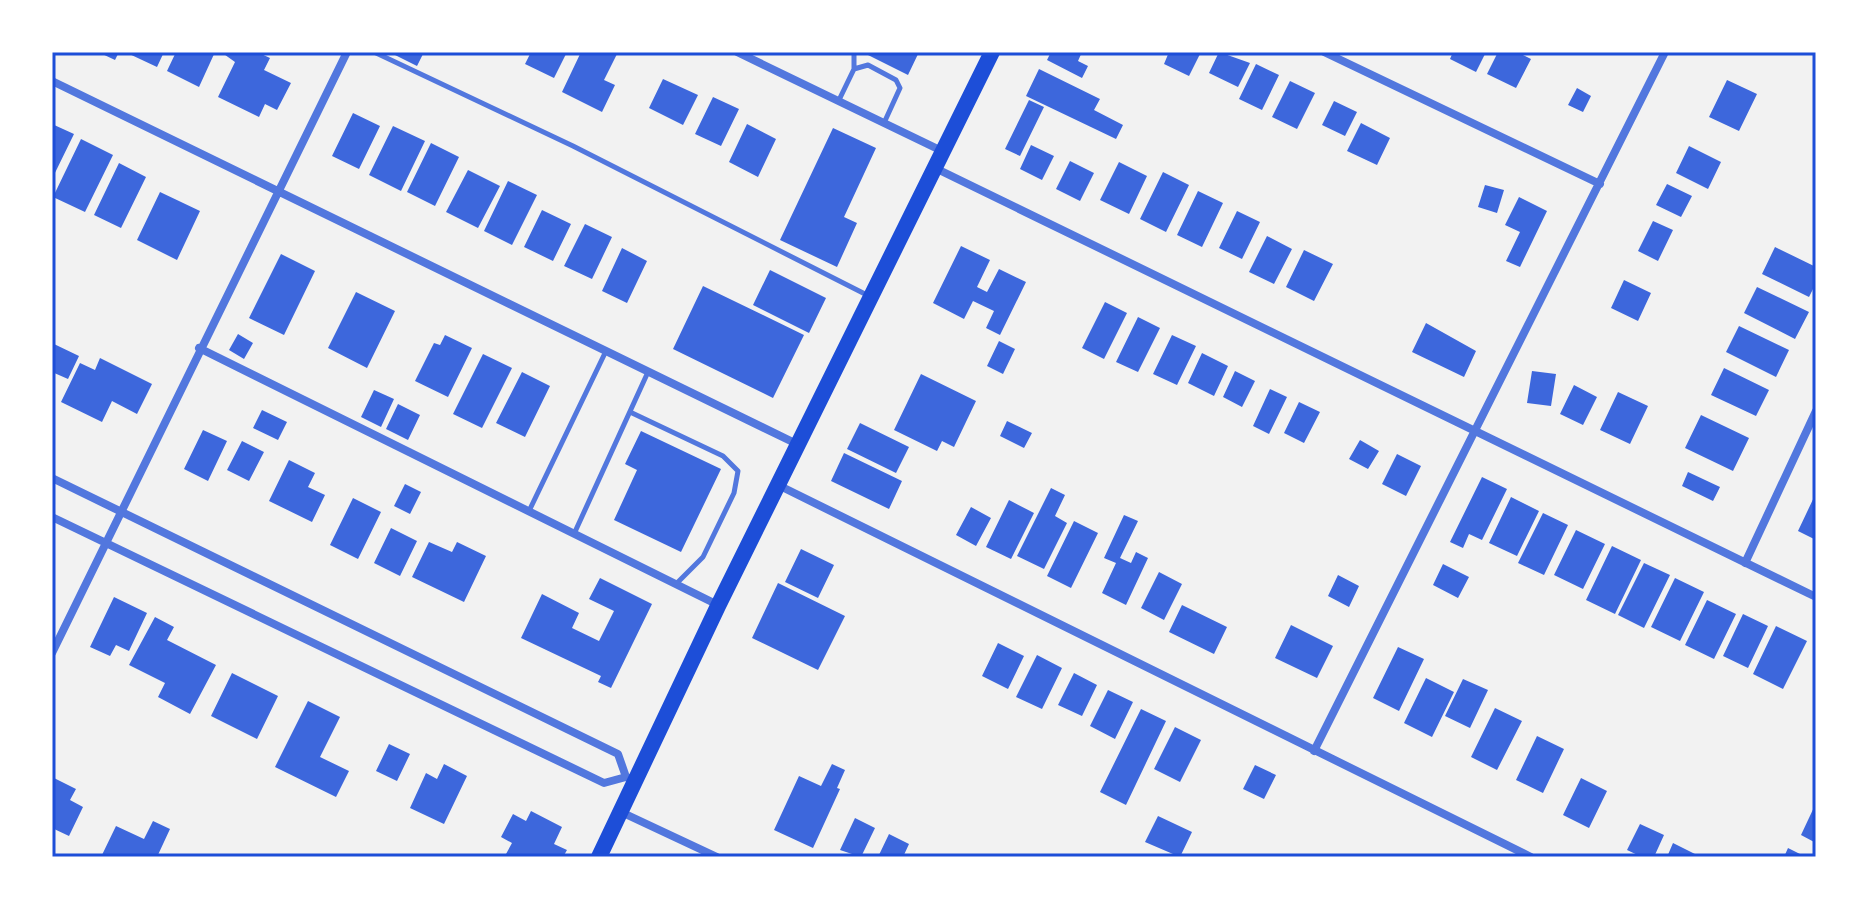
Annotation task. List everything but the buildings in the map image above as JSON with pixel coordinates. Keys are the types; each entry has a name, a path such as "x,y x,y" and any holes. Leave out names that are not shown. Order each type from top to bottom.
{"main road":[{"path":"599,857 621,812 631,779 780,486 992,52"}],"street":[{"path":"52,653 199,348 347,52"},
{"path":"737,52 943,151"},
{"path":"1324,52 1600,184"},
{"path":"1314,751 1665,52"},
{"path":"52,81 800,445"},
{"path":"935,168 1816,597"},
{"path":"199,348 718,606"},
{"path":"1745,563 1816,411"},
{"path":"52,478 618,754 631,779 604,783 52,517"},
{"path":"780,486 1531,857"},
{"path":"621,812 717,857"}],"lane":[{"path":"374,52 573,146 872,298"},
{"path":"839,101 854,69 854,52"},
{"path":"854,69 868,65 896,80 900,88 899,96 884,123"},
{"path":"529,511 607,351"},
{"path":"574,534 649,371"},
{"path":"630,412 723,456 738,471 734,493 703,557 676,584"}]}
